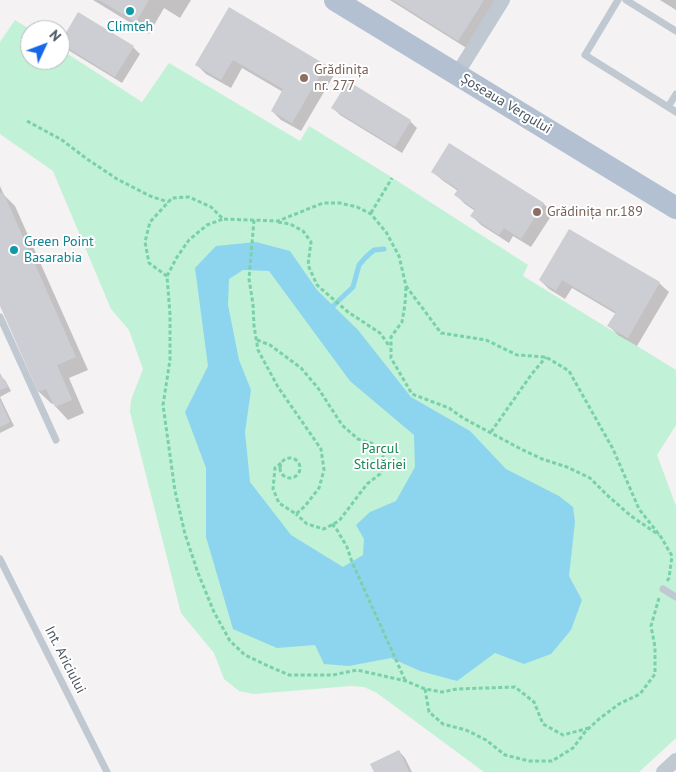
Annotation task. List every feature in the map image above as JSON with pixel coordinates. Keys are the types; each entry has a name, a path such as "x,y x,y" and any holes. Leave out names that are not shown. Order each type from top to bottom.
{"main road":[{"name":"Șoseaua Vergului","path":"335,0 676,208"}],"street":[{"path":"457,74 503,0"},
{"path":"663,772 676,760"}],"lane":[{"path":"618,0 584,56 676,112"},
{"path":"626,0 676,31"},
{"path":"668,107 676,94"},
{"path":"0,317 56,440"},
{"name":"Int. Ariciului","path":"0,559 107,772"},
{"path":"663,589 676,597"}],"path":[{"path":"27,121 62,140 117,179 150,196 168,202"},
{"path":"371,214 392,178"},
{"path":"167,276 149,263 145,242 150,222 172,198 189,197 211,208 224,219"},
{"path":"278,221 323,203 340,203 357,207 371,214 386,232 399,256 406,286 402,322 391,337 391,358 412,394 449,408 463,418 542,459 567,467 590,478 631,516 661,537"},
{"path":"391,348 380,333 341,307 318,285 308,265 311,242 303,231 290,224 278,221 224,219 207,225 189,240 177,257 167,276 170,314 170,360 163,405 175,491 185,534 214,612 230,641 245,655 289,674 333,675 357,670 406,681 424,689 442,692 515,688 534,702 543,724 563,735 589,728"},
{"path":"254,220 249,279 254,304 254,326 258,350 278,387 322,449 324,470 319,488 296,514"},
{"path":"406,286 441,333 486,340 517,355 546,357 569,371 614,449 639,509 661,537 672,556 669,578 658,601 651,626 655,647 655,674 640,694 619,704 599,719 573,748 552,761 529,761 505,755 486,740 466,730 443,724 429,712 424,689"},
{"path":"257,340 270,345 301,368 318,388 342,425 358,439 374,444 381,451 385,462 380,474 367,484 339,521 324,529 307,524 279,503 273,489 276,468 281,462 286,458 290,458 296,460 300,465 300,469 298,475 292,478 285,477 280,469 281,462"},
{"path":"491,432 546,357"},
{"path":"332,524 347,547 406,681"}],"green space":[{"name":"Parcul Sticlăriei","path":"15,20 20,23 20,70 70,70 70,55 142,102 169,63 300,141 309,126 528,265 523,276 676,370 676,425 657,455 676,506 676,738 639,772 484,772 377,693 364,687 351,686 253,694 239,691 224,679 214,653 181,613 130,412 131,400 143,369 129,330 111,309 53,171 0,134 0,42"}],"water":[{"path":"256,242 290,251 317,290 358,330 411,397 470,431 506,469 559,496 573,507 575,522 569,576 582,600 571,630 551,654 524,664 495,653 457,681 420,671 391,658 349,666 324,664 315,645 277,648 233,629 206,537 206,468 185,412 208,366 195,268 216,246","holes":["243,270 269,271 350,381 414,435 415,467 396,501 370,512 356,525 364,539 363,555 343,567 291,535 250,482 245,432 251,390 239,360 228,305 229,279"]}],"building":[{"name":"Climteh","path":"99,0 149,0 136,22"},
{"path":"393,0 484,0 458,41"},
{"path":"229,7 326,65 292,123 271,111 283,89 233,60 221,80 195,65"},
{"path":"78,12 134,46 115,77 70,49 70,26"},
{"path":"348,81 411,120 395,147 331,108"},
{"path":"449,143 544,203 521,239 504,228 499,235 470,216 475,209 454,195 458,189 431,172"},
{"name":"Green Point Basarabia","path":"3,192 76,357 57,365 72,400 55,407 46,389 38,392 0,306 0,193"},
{"path":"569,229 660,282 628,338 607,326 616,312 562,280 556,291 539,280"},
{"path":"0,373 8,387 0,390"},
{"path":"0,400 10,422 0,427"},
{"path":"399,750 409,772 374,772 370,764"}],"waterway":[{"path":"333,306 353,287 359,265 366,257 374,250 384,249"}],"place":[{"name":"Climteh","path":"130,11"},
{"name":"Grădinița nr. 277","path":"304,78"},
{"name":"Grădinița nr.189","path":"537,212"},
{"name":"Green Point Basarabia","path":"14,250"}]}
